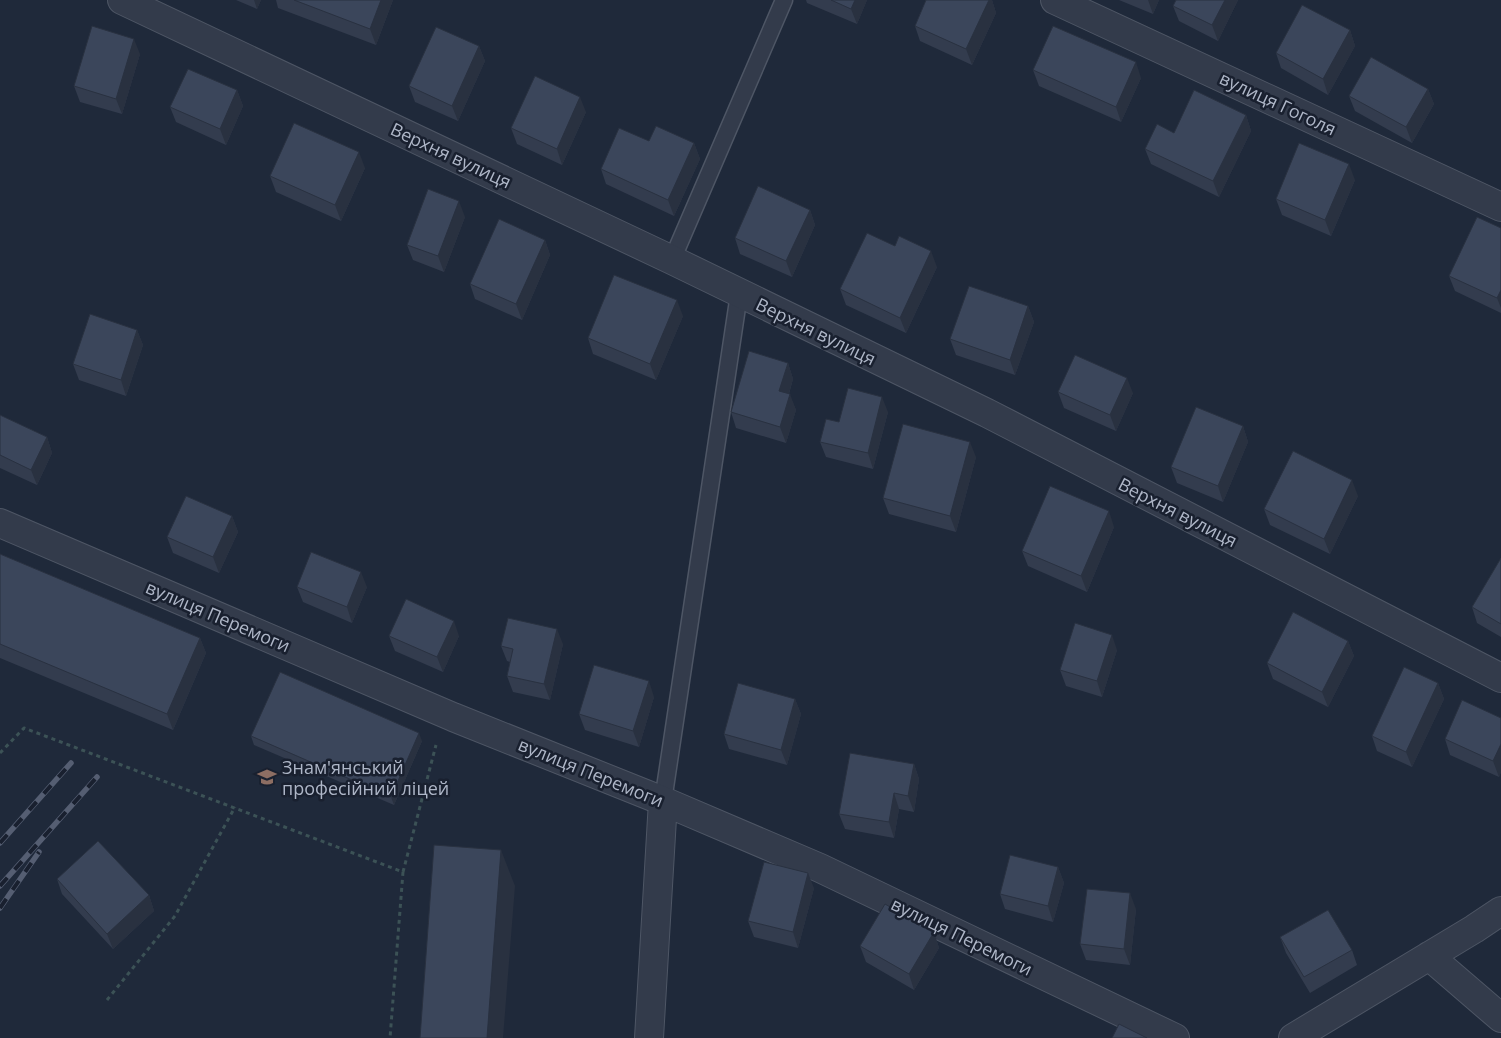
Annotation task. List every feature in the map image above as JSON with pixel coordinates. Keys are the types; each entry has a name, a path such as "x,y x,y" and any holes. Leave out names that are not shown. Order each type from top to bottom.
{"street":[{"name":"Верхня вулиця","path":"122,0 672,260 987,413 1501,678"},
{"name":"вулиця Гоголя","path":"1055,0 1501,207"},
{"name":"вулиця Перемоги","path":"0,523 453,718 663,801 820,868 1175,1038"},
{"path":"649,1038 663,801"},
{"path":"1293,1038 1501,911"},
{"path":"1430,956 1501,1018"}],"lane":[{"path":"672,260 784,0"},
{"path":"663,801 739,294"}],"path":[{"path":"390,1038 403,872 439,737 453,718"},
{"path":"0,753 24,728 403,872"},
{"path":"107,1000 175,916 235,807"}],"building":[{"path":"294,0 381,0 370,29"},
{"path":"831,0 855,0 851,9"},
{"path":"926,0 989,0 966,49 915,26"},
{"path":"1176,0 1225,0 1212,25 1173,6"},
{"path":"1302,5 1350,30 1323,79 1276,53"},
{"path":"92,26 134,39 116,99 74,86"},
{"path":"1053,26 1136,62 1116,107 1033,70"},
{"path":"436,27 479,46 452,106 409,86"},
{"path":"1371,57 1428,89 1406,127 1349,96"},
{"path":"188,69 237,90 220,129 170,107"},
{"path":"535,76 580,97 557,149 511,128"},
{"path":"1194,90 1246,115 1213,181 1145,149 1157,124 1174,133"},
{"path":"294,123 359,152 335,205 270,176"},
{"path":"656,126 694,143 668,200 601,169 619,128 649,141"},
{"path":"1299,143 1349,164 1325,220 1276,199"},
{"path":"758,186 810,210 786,261 735,238"},
{"path":"428,189 459,201 438,256 407,245"},
{"path":"1477,217 1501,228 1501,290 1497,298 1449,276"},
{"path":"499,219 545,240 516,304 470,284"},
{"path":"867,233 895,246 899,236 931,251 900,318 840,289"},
{"path":"614,275 677,300 650,364 588,338"},
{"path":"969,286 1028,306 1010,360 950,339"},
{"path":"90,314 137,330 121,380 73,364"},
{"path":"749,351 788,363 779,391 790,394 780,427 731,412"},
{"path":"1075,355 1127,378 1110,415 1058,392"},
{"path":"848,388 882,397 868,453 820,442 826,419 839,422"},
{"path":"1196,407 1243,426 1218,486 1171,467"},
{"path":"0,415 47,437 31,470 0,455"},
{"path":"903,424 970,442 950,516 883,498"},
{"path":"1293,451 1352,480 1324,539 1264,509"},
{"path":"1050,486 1109,511 1081,576 1022,551"},
{"path":"186,496 232,516 213,557 167,537"},
{"path":"311,552 361,572 347,607 297,587"},
{"path":"0,554 200,638 167,714 0,644"},
{"path":"1501,558 1501,624 1472,607"},
{"path":"406,599 454,621 437,657 389,636"},
{"path":"1293,612 1348,641 1322,692 1267,663"},
{"path":"508,618 557,629 544,684 507,676 513,649 501,646"},
{"path":"1075,623 1112,635 1097,681 1060,670"},
{"path":"594,665 649,681 633,731 579,714"},
{"path":"1404,667 1438,683 1406,752 1372,736"},
{"path":"280,672 419,733 391,797 251,736"},
{"path":"738,683 795,699 781,750 724,734"},
{"path":"1462,700 1501,718 1501,744 1493,761 1445,739"},
{"path":"850,753 914,764 908,796 894,793 889,822 839,814"},
{"path":"98,841 149,895 107,934 57,879"},
{"path":"434,845 501,850 487,1038 420,1038"},
{"path":"1010,855 1058,867 1048,906 1000,894"},
{"path":"764,862 808,873 793,932 748,921"},
{"path":"1087,889 1130,893 1124,949 1080,944"},
{"path":"885,904 934,932 909,974 860,946"},
{"path":"1328,910 1352,950 1304,977 1280,937"},
{"path":"1119,1024 1147,1038 1112,1038"}],"railway":[{"path":"0,843 71,763"},
{"path":"0,886 97,777"},
{"path":"0,908 39,852"}],"place":[{"name":"Знам'янський професійний ліцей","path":"267,777"}]}
